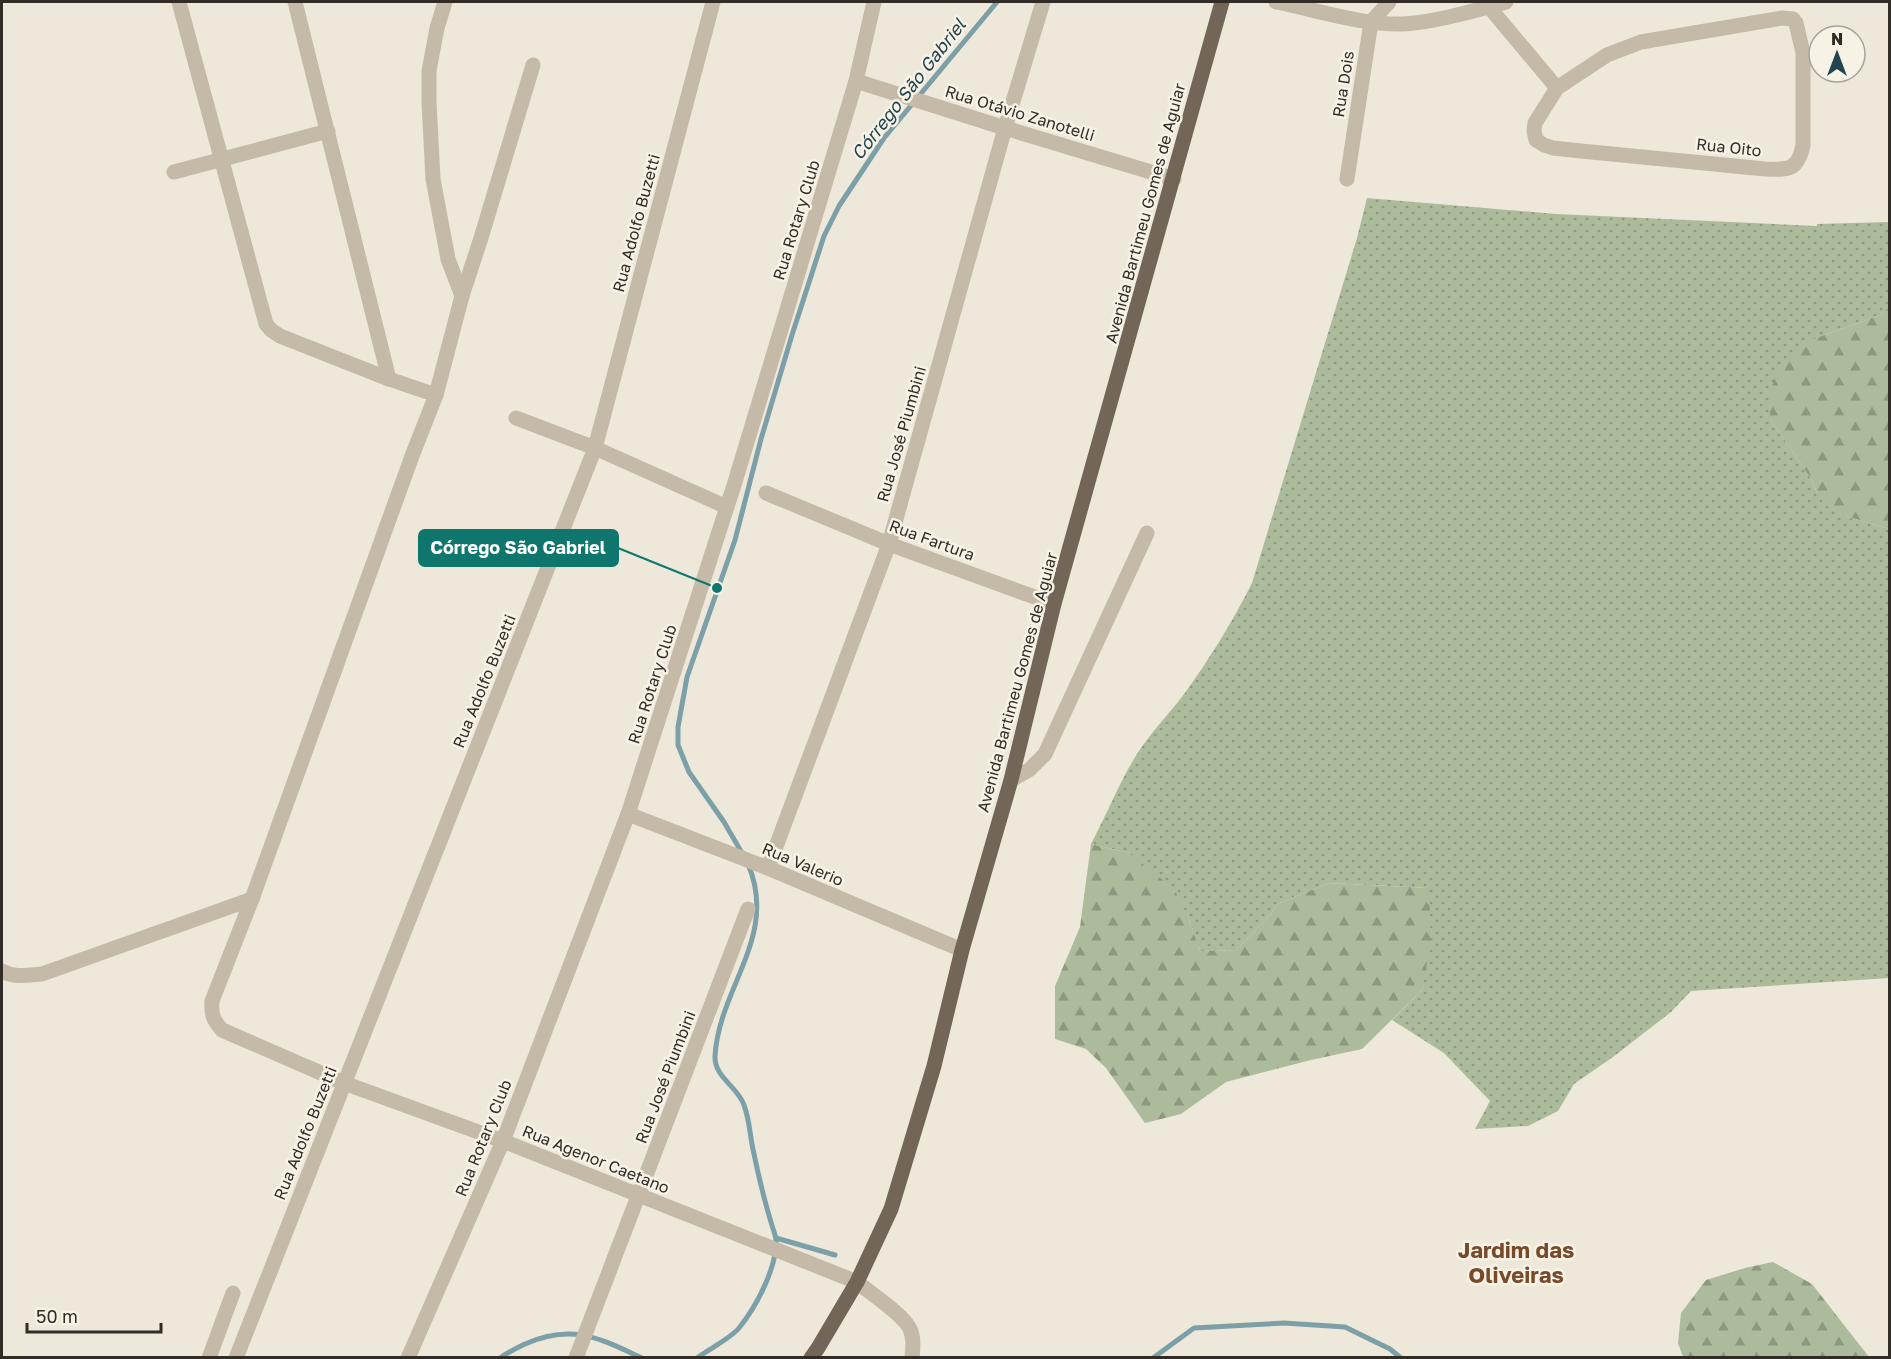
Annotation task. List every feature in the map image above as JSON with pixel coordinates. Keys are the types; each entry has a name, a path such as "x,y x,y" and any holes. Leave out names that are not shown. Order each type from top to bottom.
{"main road":[{"name":"Avenida Bartimeu Gomes de Aguiar","path":"811,1358 857,1282 891,1209 934,1066 962,950 1011,780 1054,604 1222,2"}],"street":[{"path":"179,2 266,324 280,336 436,395"},
{"path":"295,2 389,379"},
{"path":"445,2 437,28 429,71 429,113 433,179 448,259 462,296"},
{"name":"Rua Adolfo Buzetti","path":"236,1358 595,448 713,2"},
{"name":"Rua Rotary Club","path":"408,1358 503,1142 628,814 727,507 856,81 874,2"},
{"name":"Rua José Piumbini","path":"763,866 889,544 1005,128 1043,2"},
{"path":"1276,2 1371,22 1404,24 1506,2"},
{"path":"1371,22 1389,2"},
{"path":"1489,7 1557,88"},
{"name":"Rua Oito","path":"1782,18 1793,19 1803,53 1801,156 1791,168 1784,170 1553,148 1536,140 1534,131 1535,123 1557,88 1607,55 1641,42 1782,18"},
{"name":"Rua Dois","path":"1347,179 1371,22"},
{"path":"2,971 21,976 42,974 252,899 436,395 462,296 482,238 533,65"},
{"name":"Rua Otávio Zanotelli","path":"856,81 1174,179"},
{"path":"174,172 328,131"},
{"path":"516,418 595,448 727,507"},
{"name":"Rua Fartura","path":"766,493 889,544 1054,604"},
{"path":"1011,780 1029,770 1045,754 1147,533"},
{"name":"Rua Valerio","path":"628,814 763,866 962,950"},
{"name":"Rua Agenor Caetano","path":"252,899 212,1002 211,1013 214,1021 222,1030 344,1083 503,1142 857,1282 905,1320 911,1331 914,1345 912,1358"},
{"name":"Rua José Piumbini","path":"576,1358 748,909"},
{"path":"208,1358 233,1293"}],"green space":[{"path":"1367,198 1556,214 1817,226 1817,224 1889,222 1889,307 1880,315 1816,338 1770,419 1812,480 1817,493 1846,516 1889,529 1889,978 1691,991 1671,1012 1574,1084 1558,1111 1528,1126 1475,1129 1490,1101 1444,1053 1392,1020 1423,989 1429,888 1329,883 1277,904 1271,914 1236,950 1200,951 1187,914 1129,853 1091,844 1137,754 1185,693 1229,625 1252,583 1357,238"},
{"path":"1889,307 1889,529 1846,516 1824,505 1812,480 1770,419 1770,393 1776,372 1794,352 1816,338 1880,315"},
{"path":"1091,844 1129,853 1174,889 1187,914 1200,951 1236,950 1271,914 1277,904 1329,883 1429,888 1431,940 1423,989 1362,1049 1226,1082 1181,1114 1145,1123 1106,1068 1086,1049 1055,1039 1055,986 1080,927"},
{"path":"1773,1262 1812,1284 1869,1357 1683,1357 1678,1343 1681,1313 1706,1280"}],"waterway":[{"name":"Córrego São Gabriel","path":"742,853 724,822 689,772 678,745 678,727 687,677 735,540 761,439 824,236 839,206 884,138 997,2"},
{"name":"Córrego São Gabriel","path":"697,1358 731,1336 746,1319 765,1285 776,1249 776,1238 759,1176 746,1111 737,1093 718,1070 715,1056 719,1031 745,961 756,915 756,890 748,864"},
{"path":"776,1238 835,1255"},
{"path":"1153,1358 1194,1328 1284,1323 1345,1327 1390,1349 1401,1358"},
{"name":"Córrego São Gabriel","path":"500,1358 525,1344 542,1338 571,1334 598,1339 642,1358"}],"place":[{"name":"Córrego São Gabriel","path":"717,588"}],"district":[{"name":"Jardim das Oliveiras","path":"1516,1262"}]}
